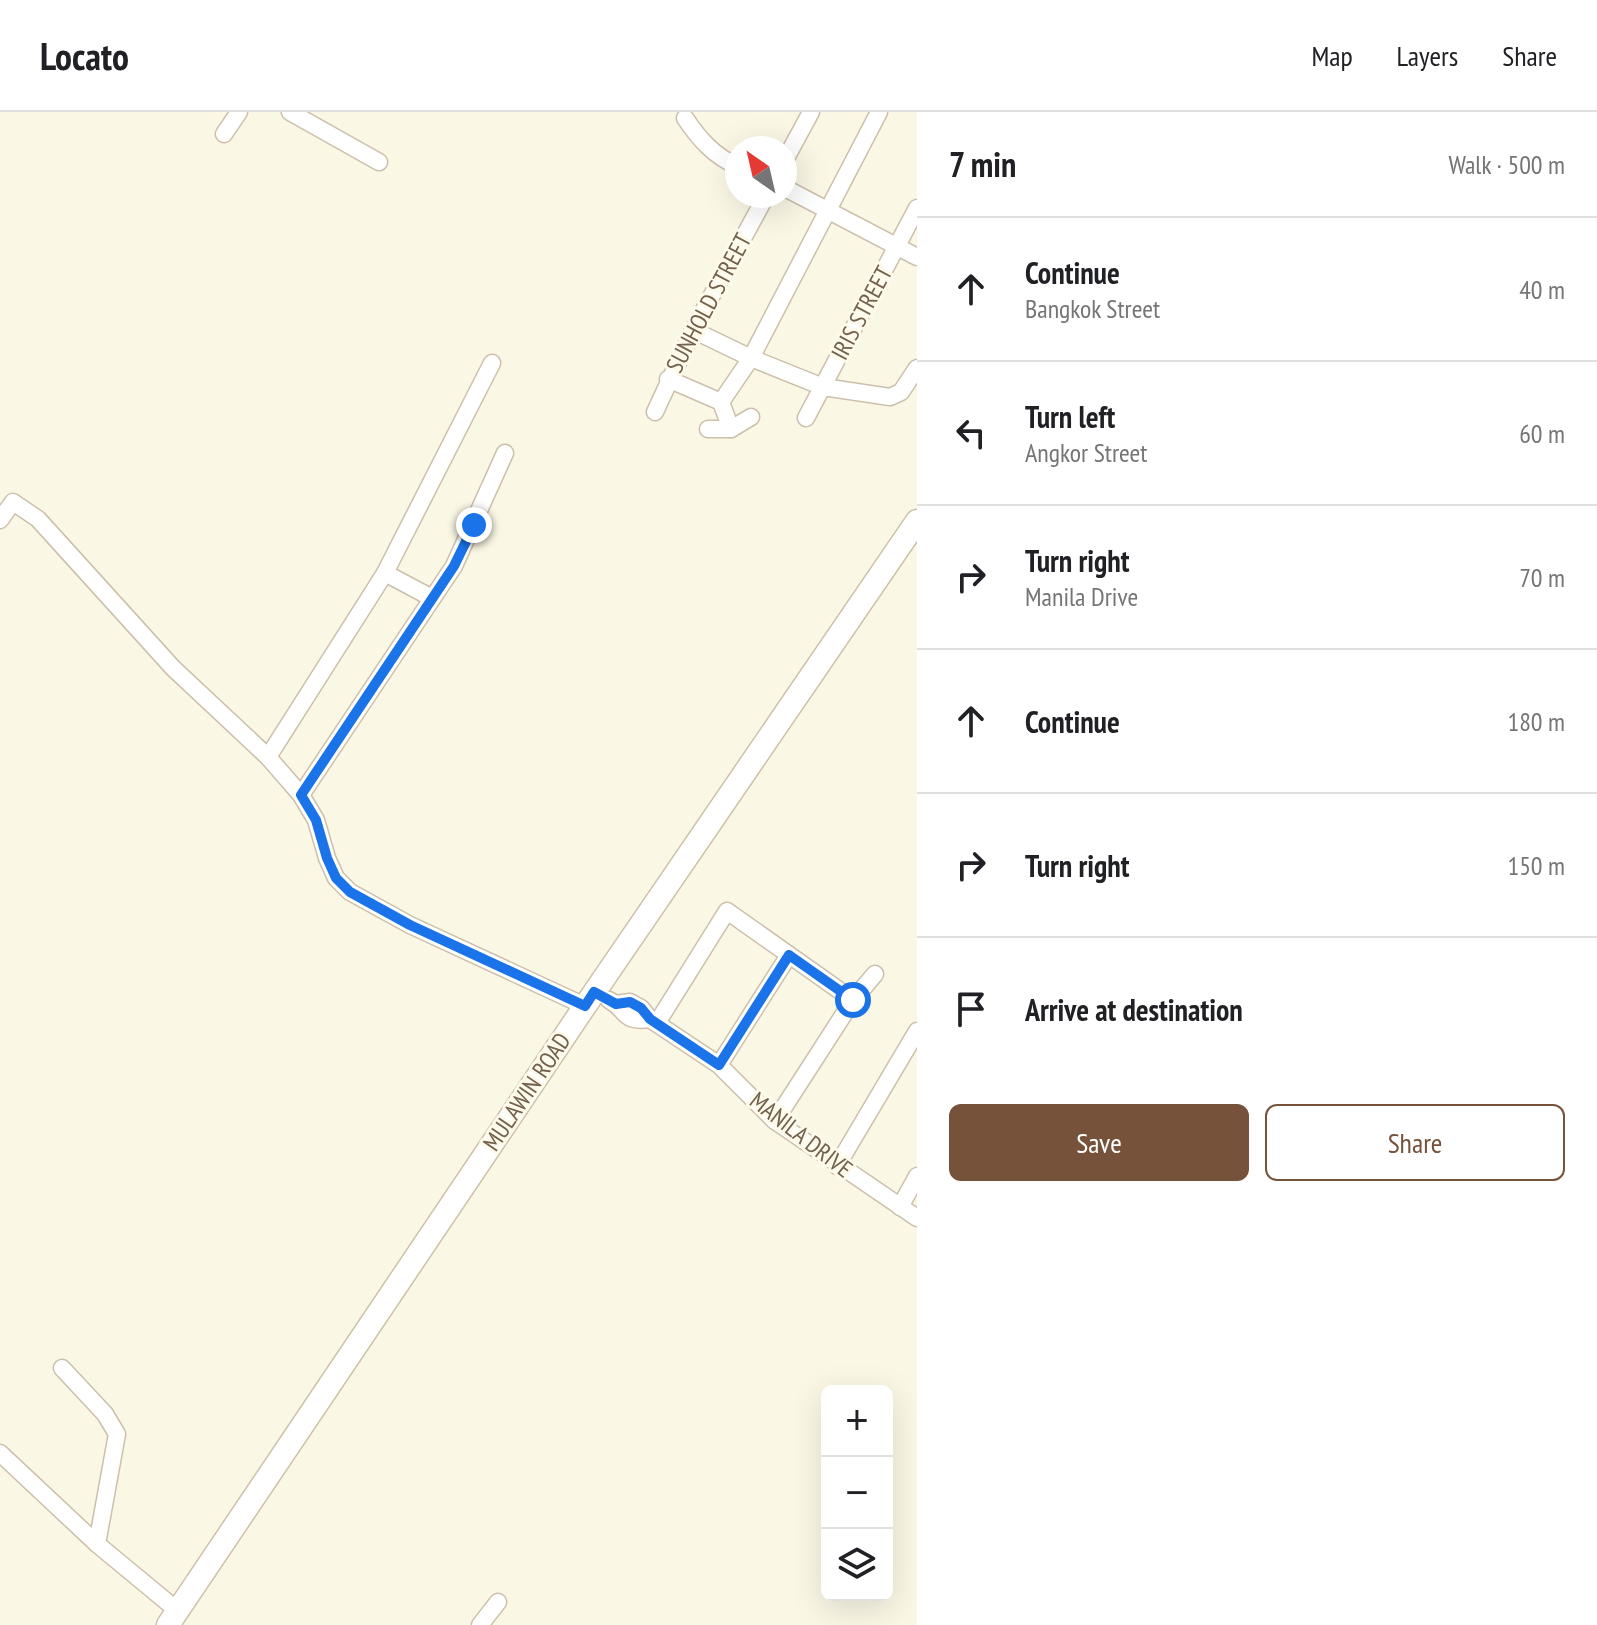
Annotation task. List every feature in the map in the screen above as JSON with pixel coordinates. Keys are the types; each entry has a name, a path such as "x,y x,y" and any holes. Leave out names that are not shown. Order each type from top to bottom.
{"main road":[{"name":"MULAWIN ROAD","path":"173,1618 589,999 917,521"}],"street":[{"path":"224,134 239,112"},
{"path":"290,112 379,162"},
{"path":"797,138 811,112"},
{"path":"721,402 751,358 879,112"},
{"path":"685,118 701,141 725,161"},
{"path":"797,194 917,257"},
{"name":"SUNHOLD STREET","path":"655,412 693,330 759,208"},
{"name":"IRIS STREET","path":"806,418 917,208"},
{"path":"693,330 823,387 890,397 901,392 917,368"},
{"path":"268,757 385,573 492,363"},
{"path":"668,379 721,402 731,429"},
{"path":"708,429 731,429 751,417"},
{"path":"301,795 454,566 505,453"},
{"name":"MANILA DRIVE","path":"0,520 13,502 38,519 173,668 268,757 301,795 316,820 336,878 350,892 410,925 589,999 616,1004 630,1002 641,1008 653,1021 719,1065 775,1121 917,1218"},
{"path":"385,573 432,598"},
{"path":"653,1021 727,911 853,1000"},
{"path":"719,1065 789,955"},
{"path":"775,1121 853,1000 875,974"},
{"path":"837,1166 917,1031"},
{"path":"900,1207 917,1176"},
{"path":"62,1368 105,1414 117,1434 97,1544"},
{"path":"0,1453 173,1618"},
{"path":"480,1625 498,1602"}],"route":[{"path":"474,525 454,566 301,795 316,820 336,878 350,892 410,925 585,1006 594,992 616,1004 630,1002 719,1065 789,955 853,1000"}]}
